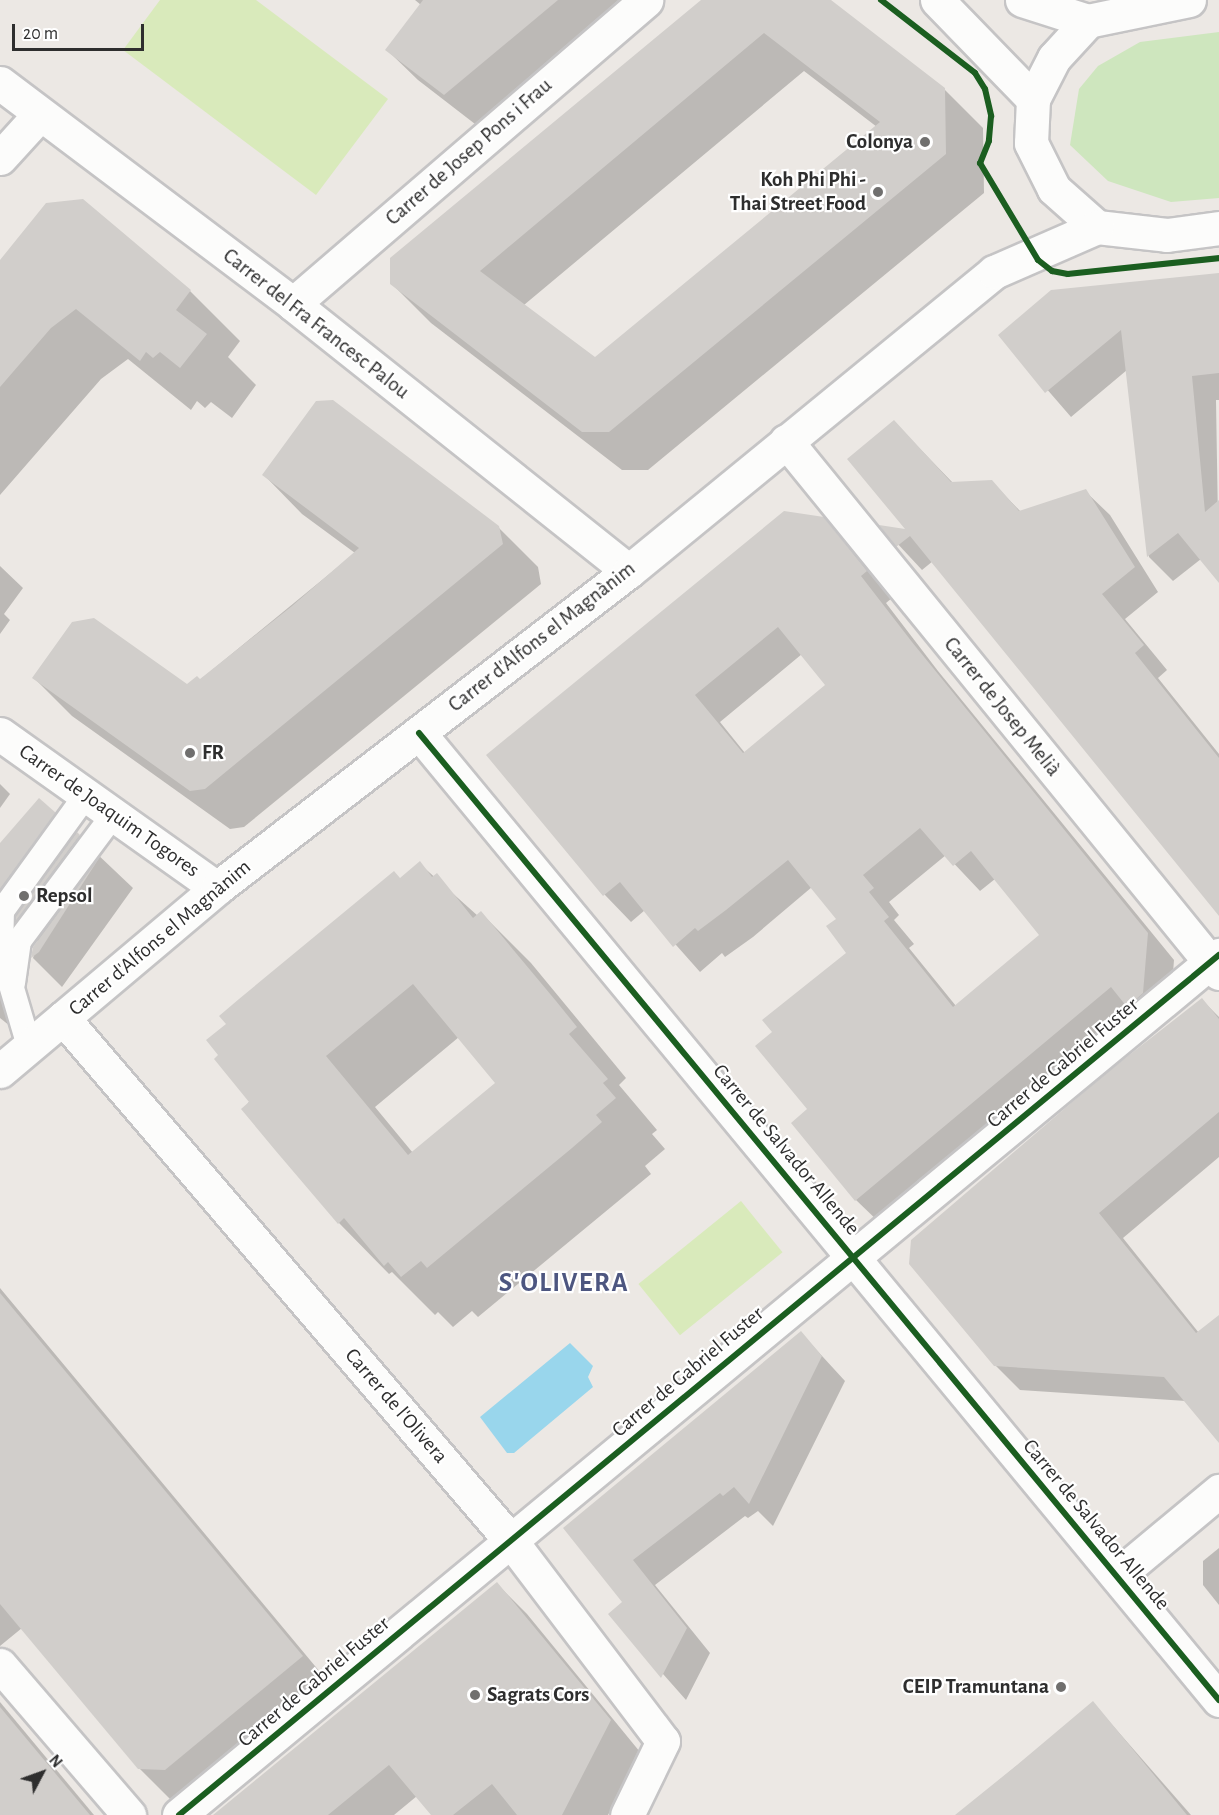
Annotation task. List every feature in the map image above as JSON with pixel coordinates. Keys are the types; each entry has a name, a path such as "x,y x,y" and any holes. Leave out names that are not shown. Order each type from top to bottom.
{"street":[{"name":"Carrer de Josep Pons i Frau","path":"292,304 645,0"},
{"path":"937,0 1034,99"},
{"path":"1022,0 1089,21 1190,0"},
{"path":"1089,21 1054,58 1034,99 1031,143 1054,189 1097,226 1167,235 1219,228"},
{"name":"Carrer del Fra Francesc Palou","path":"0,83 292,304 628,571"},
{"path":"0,158 40,114"},
{"name":"Carrer d'Alfons el Magnànim","path":"0,1071 217,888 628,571 994,272 1097,226"},
{"name":"Carrer de Josep Melià","path":"786,441 1216,963"},
{"name":"Carrer de Salvador Allende","path":"419,733 1219,1700"},
{"name":"Carrer de Joaquim Togores","path":"0,734 217,888"},
{"name":"Carrer de Gabriel Fuster","path":"179,1815 853,1257 1216,963"},
{"name":"Carrer de l'Olivera","path":"63,1018 511,1540 663,1741 627,1815"},
{"path":"1117,1576 1219,1491"},
{"path":"0,1665 129,1815"}],"lane":[{"path":"29,1046 1,951 2,911 86,795"},
{"path":"12,991 19,941 114,814"}],"green space":[{"path":"160,0 256,0 388,99 316,195 123,50"},
{"path":"1219,32 1219,198 1171,202 1108,181 1070,145 1079,89 1098,66 1140,42"},
{"path":"741,1201 783,1252 680,1335 638,1284"}],"water":[{"path":"570,1343 593,1366 588,1377 593,1387 514,1453 507,1453 480,1417"}],"building":[{"path":"423,0 558,0 444,95 385,50"},
{"path":"701,0 831,0 945,88 946,154 609,432 582,432 390,284 390,258","holes":["764,33 880,122 595,357 480,271"]},
{"path":"83,199 191,290 176,310 207,334 180,368 160,352 153,358 146,352 140,361 76,309 51,328 0,387 0,260 46,203"},
{"path":"1219,273 1219,373 1192,376 1205,512 1219,500 1219,583 1178,533 1147,557 1121,330 1045,393 998,335 1051,290"},
{"path":"333,400 499,526 503,544 205,789 190,791 32,678 72,622 94,618 187,684 197,676 200,679 292,606 359,548 262,475 316,401"},
{"path":"894,420 951,482 992,480 1019,511 1086,489 1135,567 1102,594 1144,645 1135,653 1219,758 1219,916 910,536 896,547 879,525 905,529 847,459"},
{"path":"784,511 824,517 867,571 861,576 912,642 1148,933 1143,993 1127,1007 1111,987 855,1201 791,1123 807,1109 755,1046 772,1032 762,1020 846,953 826,926 836,919 788,860 726,910 698,931 695,928 673,947 620,882 603,896 486,755","holes":["778,627 825,685 743,753 695,695","920,828 953,866 971,851 1039,935 953,1007 884,921 889,917 869,892 874,888 863,875"]},
{"path":"39,798 56,813 0,889 0,843"},
{"path":"77,832 80,835 16,921 16,916"},
{"path":"101,855 39,952 31,958 33,947"},
{"path":"420,861 432,877 437,873 473,918 481,911 577,1027 569,1034 608,1079 603,1083 616,1098 596,1115 602,1122 572,1148 427,1268 421,1261 401,1277 388,1262 384,1266 344,1218 338,1224 241,1109 249,1102 214,1059 218,1055 206,1040 226,1024 219,1016 239,999 394,871 400,878","holes":["413,984 495,1083 408,1155 326,1056"]},
{"path":"1202,998 1219,1019 1219,1112 1099,1213 1196,1333 1219,1315 1219,1443 1164,1377 994,1366 909,1264 911,1240 1105,1074"},
{"path":"0,1293 303,1656 165,1770 138,1769 0,1604"},
{"path":"801,1331 822,1356 749,1504 734,1487 723,1496 720,1493 633,1560 687,1628 661,1678 608,1614 622,1602 563,1528"},
{"name":"Sagrats Cors","path":"497,1582 611,1720 562,1815 517,1815 492,1784 453,1815 431,1815 389,1765 328,1815 213,1815"},
{"path":"1093,1701 1187,1815 955,1815 1017,1765"},
{"path":"0,1707 90,1815 0,1815"}],"cycle path":[{"path":"881,0 975,73 985,89 991,116 989,141 980,163 1038,260 1052,271 1068,274 1219,258"},
{"path":"419,733 1219,1700"},
{"path":"179,1815 1219,955"}],"place":[{"name":"Colonya","path":"925,142"},
{"name":"Koh Phi Phi - Thai Street Food","path":"878,192"},
{"name":"FR","path":"190,753"},
{"name":"Repsol","path":"24,896"},
{"name":"CEIP Tramuntana","path":"1061,1687"},
{"name":"Sagrats Cors","path":"475,1695"}],"district":[{"name":"S'OLIVERA","path":"564,1283"}]}
